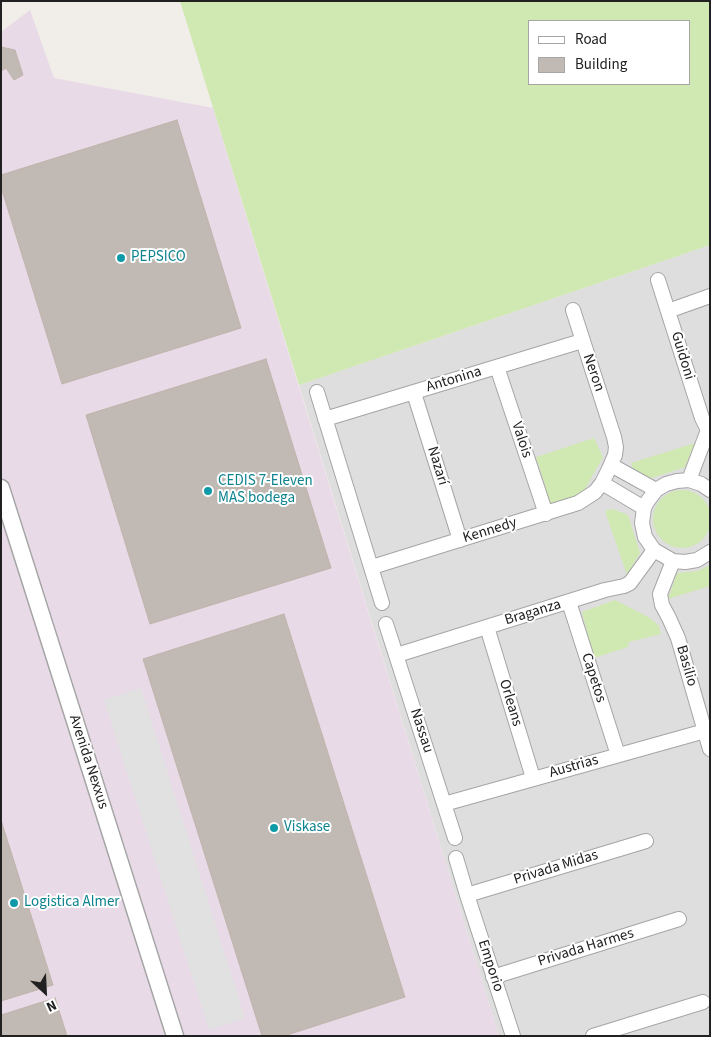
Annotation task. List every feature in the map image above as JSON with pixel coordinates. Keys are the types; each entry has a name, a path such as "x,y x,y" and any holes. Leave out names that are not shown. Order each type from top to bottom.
{"street":[{"name":"Guidoni","path":"658,280 702,418 709,431"},
{"path":"668,311 710,296"},
{"name":"Neron","path":"572,310 614,437"},
{"name":"Antonina","path":"325,419 582,341"},
{"name":"Valois","path":"497,367 546,514"},
{"path":"317,392 382,603"},
{"name":"Nazarí","path":"414,392 460,540"},
{"path":"689,480 709,431"},
{"name":"Kennedy","path":"372,567 578,503 595,492 602,483 615,455 614,437"},
{"path":"611,465 656,490"},
{"path":"710,490 702,484 689,480 677,480 666,484 656,490 647,502 644,508 642,523 645,537 654,550 673,561 697,560 710,552"},
{"path":"602,483 644,508"},
{"name":"Avenida Nexxus","path":"1,488 175,1036"},
{"name":"Braganza","path":"397,655 605,590 624,586 630,583 654,550"},
{"name":"Basilio","path":"673,561 660,594 662,605 678,638 710,749"},
{"name":"Capetos","path":"569,602 618,755"},
{"name":"Nassau","path":"386,624 455,838"},
{"name":"Orleans","path":"487,627 533,778"},
{"name":"Austrias","path":"444,804 705,731"},
{"name":"Privada Midas","path":"467,896 646,841"},
{"name":"Emporio","path":"456,858 513,1036"},
{"name":"Privada Harmes","path":"493,977 679,919"},
{"path":"593,1036 703,1002"}],"shaded area":[{"path":"30,10 54,78 213,108 499,1036 1,1036 1,32"},
{"path":"710,245 710,1036 499,1036 299,385"},
{"path":"141,688 245,1018 209,1030 104,700"}],"green space":[{"path":"180,1 710,1 710,245 299,385"},
{"path":"594,438 603,457 581,496 551,505 536,457"},
{"path":"695,443 685,467 649,479 633,470 631,463"},
{"path":"676,490 688,490 703,498 711,513 711,525 703,540 688,548 676,548 661,540 653,525 653,513 661,498"},
{"path":"613,509 628,515 640,553 627,575 605,511"},
{"path":"710,565 710,586 668,599 677,573 698,571"},
{"path":"615,600 650,618 659,626 661,634 629,642 628,647 594,658 582,612"}],"building":[{"path":"1,47 15,50 23,75 14,80 6,68 1,71"},
{"name":"PEPSICO","path":"177,120 241,328 62,384 1,187 1,175"},
{"name":"CEDIS 7-Eleven MAS bodega","path":"266,359 331,568 150,624 86,415"},
{"name":"Viskase","path":"284,614 405,997 284,1036 262,1036 143,659"},
{"name":"Logistica Almer","path":"1,820 53,985 1,1001"},
{"path":"55,998 67,1036 1,1036 1,1015"}],"place":[{"name":"PEPSICO","path":"121,258"},
{"name":"CEDIS 7-Eleven MAS bodega","path":"208,491"},
{"name":"Viskase","path":"274,828"},
{"name":"Logistica Almer","path":"14,903"}]}
